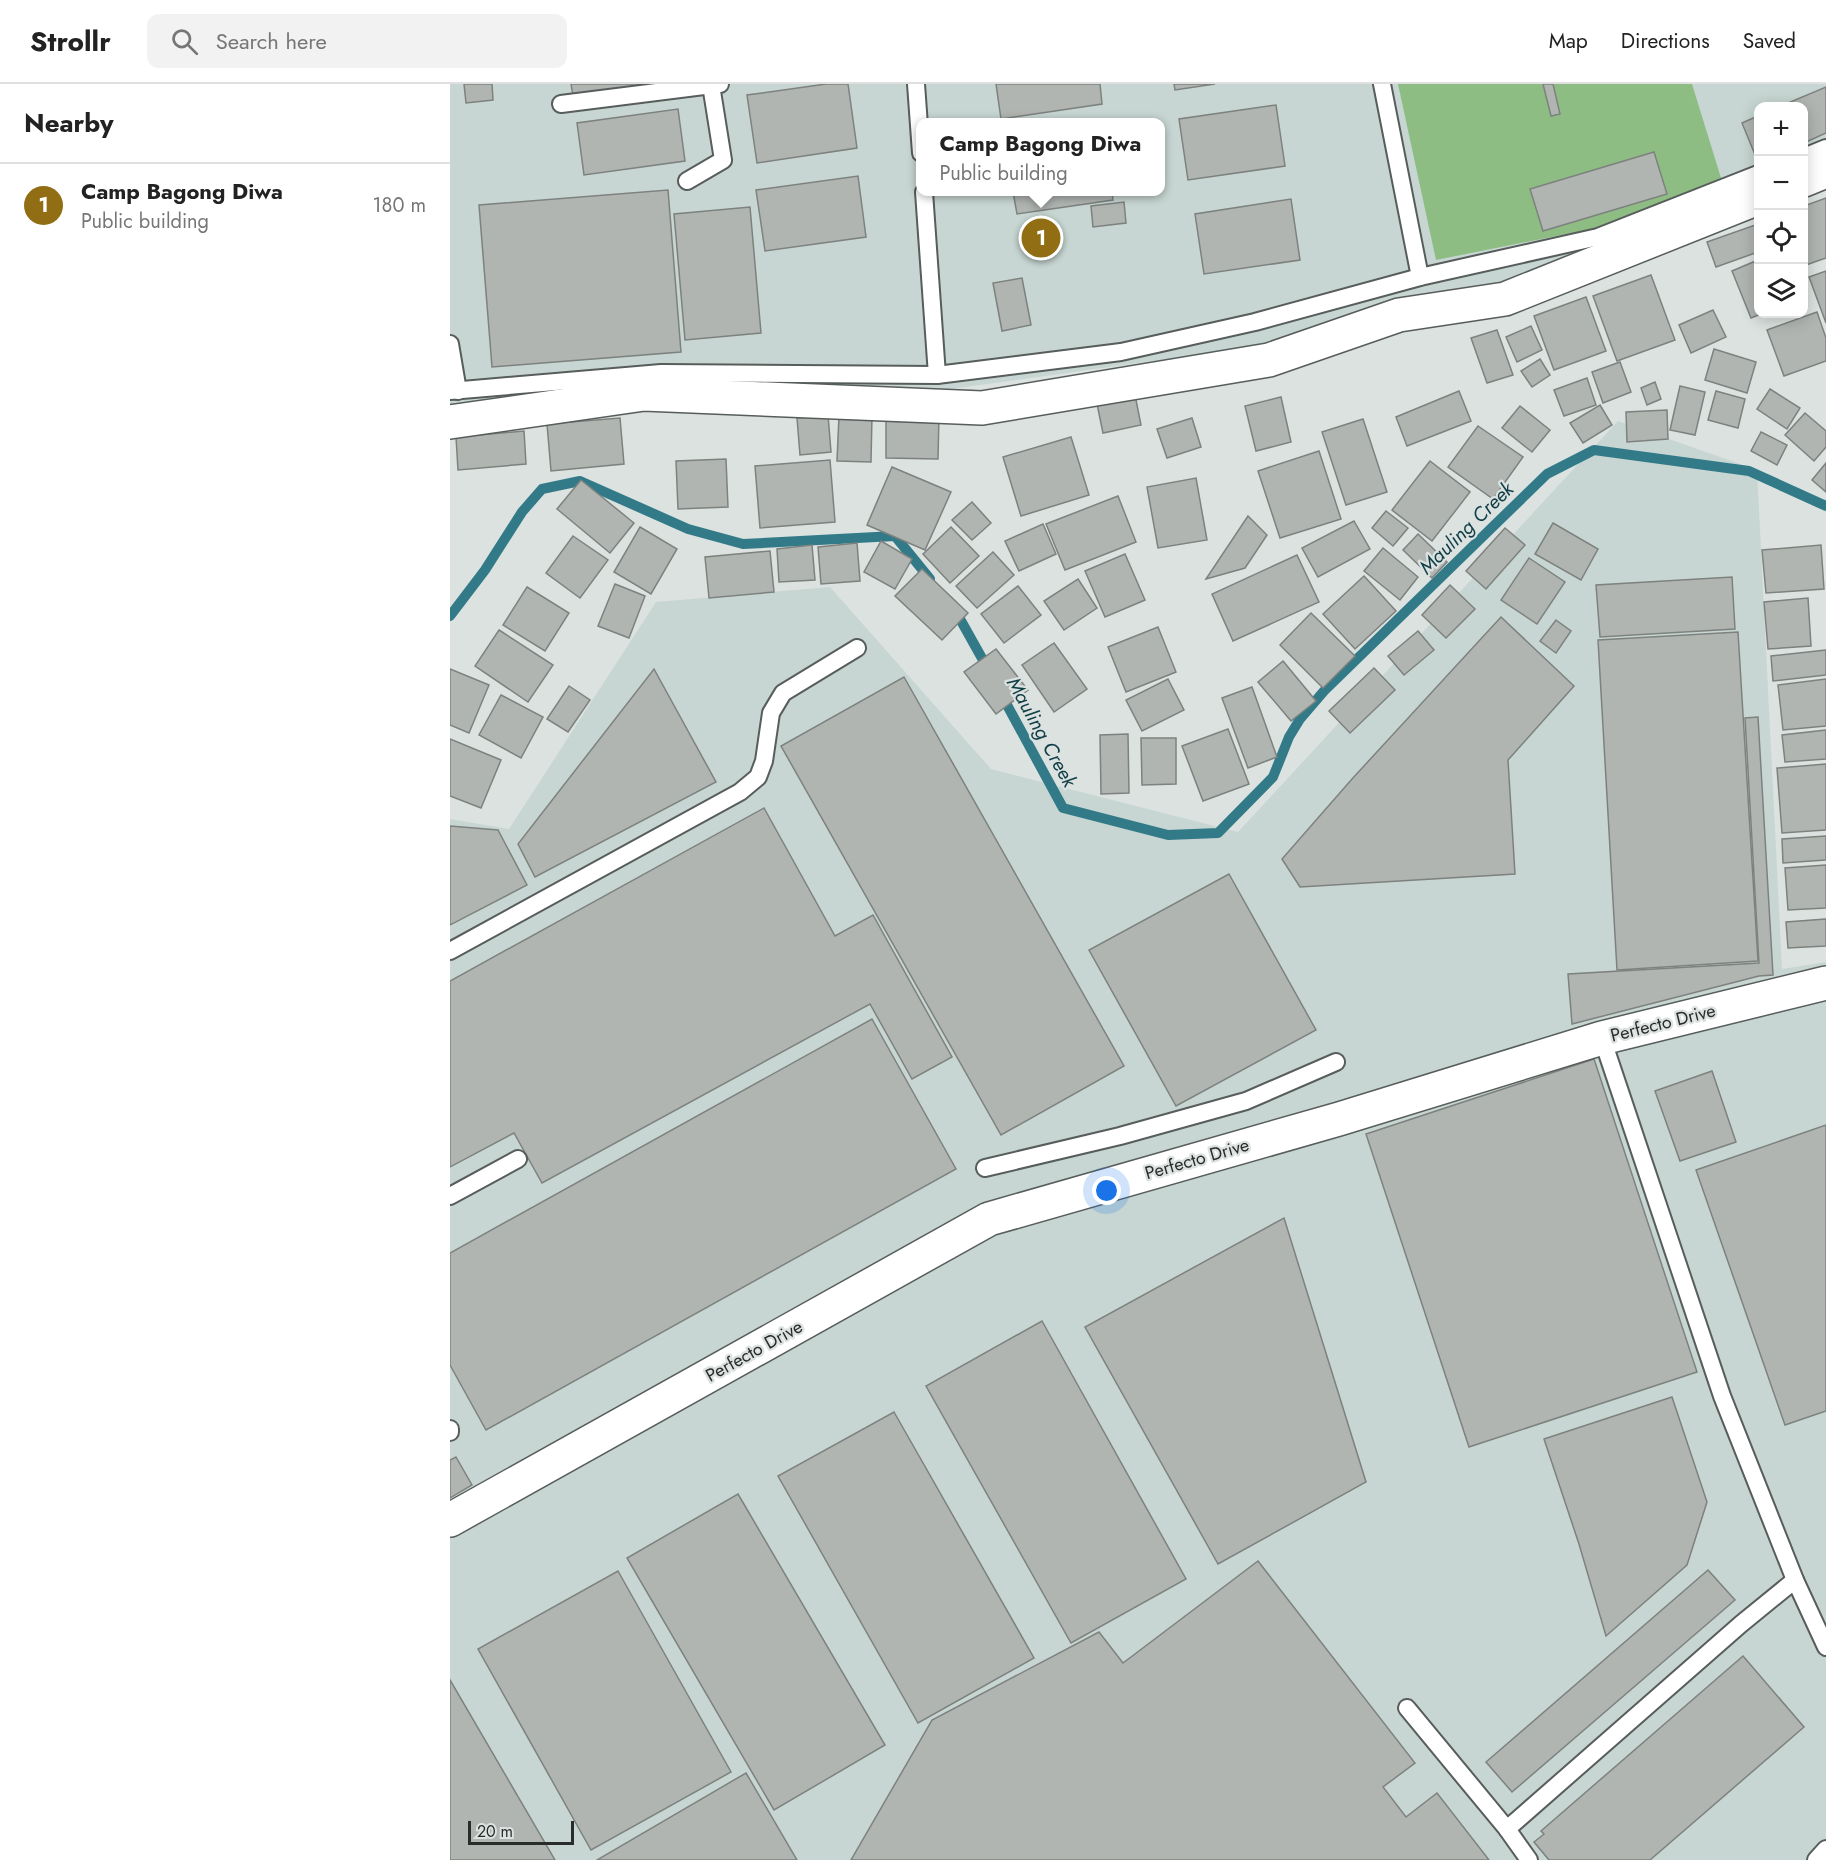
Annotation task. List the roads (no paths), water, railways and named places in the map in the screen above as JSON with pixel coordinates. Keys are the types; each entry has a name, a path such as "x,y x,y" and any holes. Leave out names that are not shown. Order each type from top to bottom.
{"street":[{"path":"1808,178 1826,171"},
{"path":"453,401 644,394 982,408 1269,360 1399,315 1505,299 1754,200"},
{"name":"Perfecto Drive","path":"450,1520 989,1219 1339,1119 1602,1038 1826,983"}],"lane":[{"path":"916,84 918,118"},
{"path":"1382,84 1420,277"},
{"path":"561,104 715,85 723,160 687,180"},
{"path":"1806,156 1826,148"},
{"path":"450,344 453,401 662,373 937,375 1121,352 1256,322 1420,277 1598,237 1754,176"},
{"path":"924,196 937,375"},
{"path":"450,951 740,792 758,777 764,761 771,713 783,693 857,648"},
{"path":"1602,1038 1722,1396 1795,1580 1826,1647"},
{"path":"985,1168 1120,1136 1246,1101 1336,1062"},
{"path":"450,1196 518,1159"},
{"path":"1508,1829 1741,1624 1795,1580"},
{"path":"1407,1708 1508,1829 1529,1860"},
{"path":"1816,1860 1826,1849"}],"waterway":[{"name":"Mauling Creek","path":"1001,694 1063,808 1168,835 1218,833 1273,777 1289,737 1300,719 1324,691 1547,474 1594,450 1749,471 1826,506"},
{"name":"Mauling Creek","path":"450,616 485,570 522,512 542,489 580,481 688,529 743,544 895,536 930,579"},
{"name":"Mauling Creek","path":"955,610 988,669"}],"place":[{"name":"Camp Bagong Diwa","path":"1041,238"}]}
